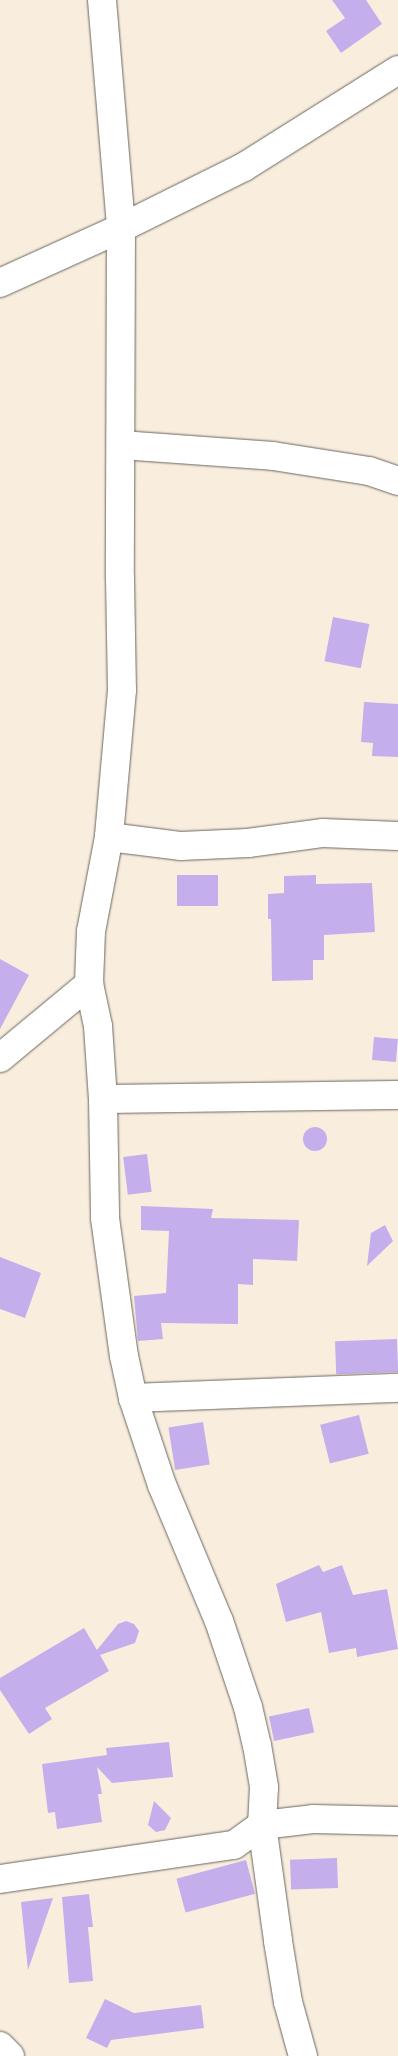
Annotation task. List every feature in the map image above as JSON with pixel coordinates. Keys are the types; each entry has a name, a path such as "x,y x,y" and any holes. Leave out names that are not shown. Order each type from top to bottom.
{"street":[{"path":"102,0 121,228 122,690 109,837 91,931 89,984 98,1026 103,1099 105,1218 124,1356 133,1398 162,1484 219,1621 248,1707 264,1787 262,1825 288,2002 303,2056"},
{"path":"0,283 121,228 244,167 398,70"},
{"path":"121,445 273,456 368,471 398,481"},
{"path":"109,837 181,846 248,843 323,833 398,836"},
{"path":"0,1058 89,984"},
{"path":"103,1099 398,1095"},
{"path":"133,1398 398,1388"},
{"path":"0,1879 234,1845 262,1825 313,1819 398,1821"},
{"path":"0,2046 10,2056"}],"building":[{"path":"332,0 366,0 382,24 341,53 326,31 345,18"},
{"path":"333,617 369,624 361,668 324,661"},
{"path":"364,702 398,704 398,757 372,756 373,743 361,742"},
{"path":"177,875 218,875 218,906 177,906"},
{"path":"316,875 316,884 372,883 375,932 324,935 324,960 313,960 313,980 272,981 271,919 268,919 268,894 284,893 284,876"},
{"path":"0,959 29,975 0,1029"},
{"path":"374,1037 398,1039 396,1062 372,1060"},
{"path":"315,1127 324,1130 327,1139 324,1148 315,1151 306,1148 303,1139 306,1130"},
{"path":"147,1154 152,1192 128,1195 123,1157"},
{"path":"141,1206 213,1209 211,1218 299,1220 297,1261 253,1259 253,1285 238,1284 238,1324 161,1323 163,1339 138,1341 134,1296 166,1293 169,1231 141,1230"},
{"path":"385,1225 393,1241 367,1266 371,1233"},
{"path":"0,1257 41,1273 25,1318 0,1309"},
{"path":"397,1339 398,1372 336,1374 335,1341"},
{"path":"359,1415 369,1454 330,1463 320,1425"},
{"path":"203,1422 210,1464 175,1470 168,1427"},
{"path":"319,1565 323,1572 342,1565 353,1595 387,1589 398,1649 357,1657 356,1648 329,1653 321,1612 286,1622 276,1584"},
{"path":"126,1621 134,1624 139,1631 135,1643 100,1655 109,1671 45,1708 52,1719 29,1734 0,1690 0,1678 84,1628 97,1650 118,1624"},
{"path":"309,1708 314,1732 274,1741 269,1717"},
{"path":"169,1742 173,1777 112,1783 97,1767 102,1794 98,1794 102,1822 57,1829 55,1812 48,1813 42,1764 107,1755 106,1748"},
{"path":"154,1801 171,1818 165,1830 156,1832 148,1825"},
{"path":"337,1858 338,1888 291,1890 290,1860"},
{"path":"246,1860 255,1894 186,1912 176,1879"},
{"path":"89,1894 93,1927 88,1927 93,1981 69,1983 62,1897"},
{"path":"53,1898 28,1970 21,1902"},
{"path":"105,1999 134,2013 201,2005 204,2028 111,2040 107,2048 86,2038"}]}
